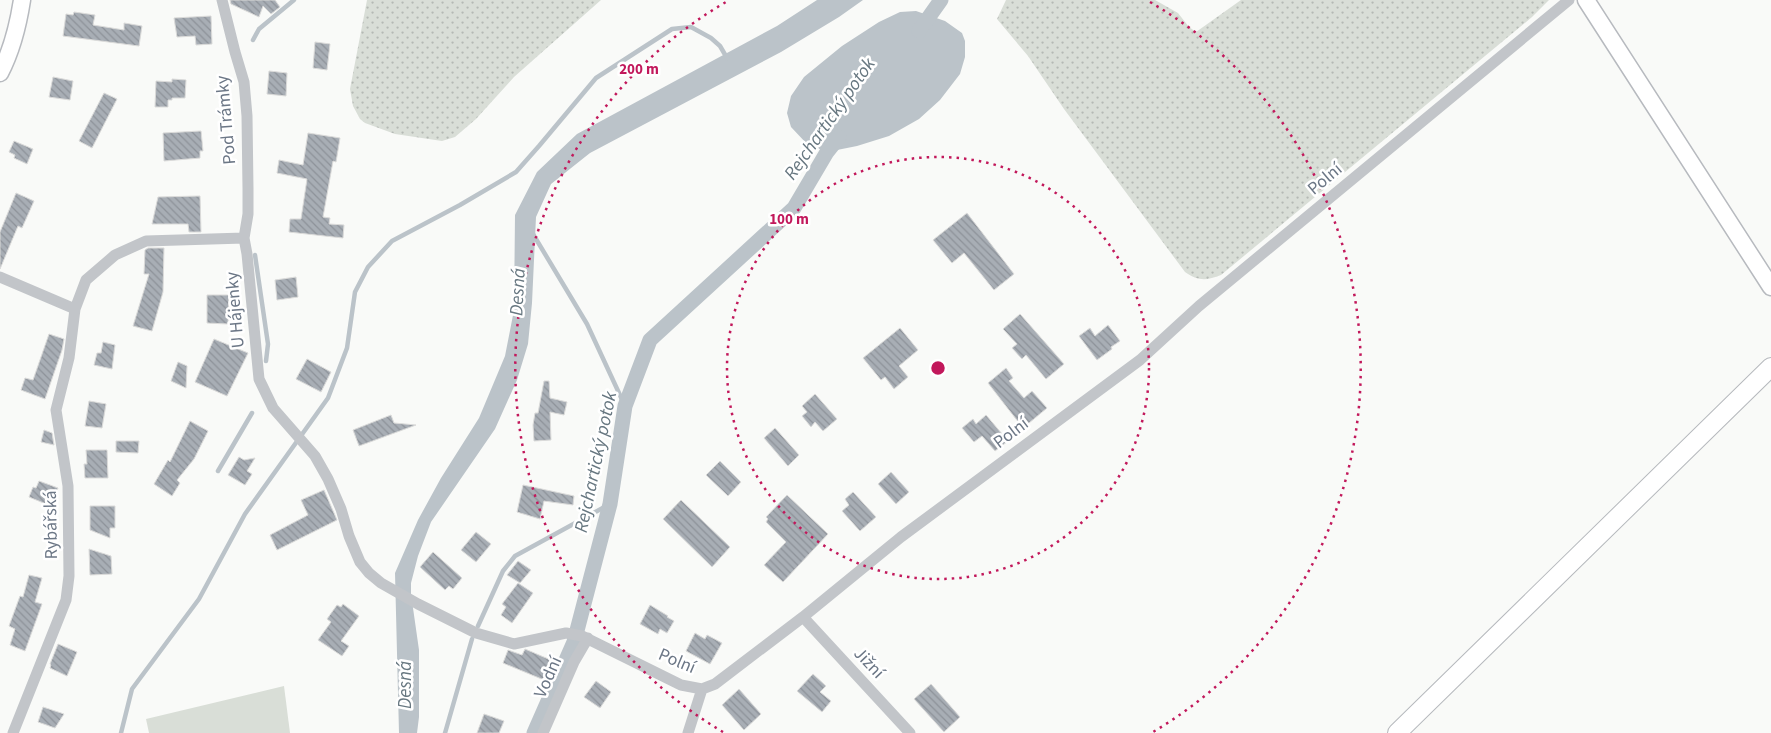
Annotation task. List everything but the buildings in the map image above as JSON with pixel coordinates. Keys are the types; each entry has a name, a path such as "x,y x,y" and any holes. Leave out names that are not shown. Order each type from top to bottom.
{"main road":[{"path":"1397,733 1771,367"}],"street":[{"path":"0,73 7,60 16,32 22,0"},
{"name":"Pod Trámky","path":"222,0 244,82 247,116 248,214 244,238"},
{"name":"Polní","path":"418,604 476,633 514,644 566,633 585,637 681,685 702,689 715,684 803,617 901,537 1140,360 1199,306 1569,0"},
{"path":"1586,0 1771,287"},
{"path":"0,277 75,309 86,280 115,255 146,241 244,238"},
{"name":"U Hájenky","path":"244,238 259,379 273,408 315,456 328,479 360,562 369,573 382,583 418,604"},
{"name":"Rybářská","path":"13,733 66,600 69,576 68,486 56,410 69,358 75,309"},
{"name":"Jižní","path":"803,617 910,733"},
{"name":"Vodní","path":"543,733 585,637"},
{"path":"688,733 702,689"}],"shaded area":[{"path":"367,0 601,0 514,77 476,119 455,137 442,141 395,134 365,123 360,119 353,106 350,89"},
{"path":"1006,0 1155,0 1178,13 1189,27 1196,32 1241,0 1549,0 1532,17 1221,275 1202,279 1185,272 1064,109 1028,56 997,19"},
{"path":"284,686 290,733 149,733 146,719"}],"water":[{"name":"Desná","path":"817,0 863,0 839,17 781,52 590,153 551,184 536,217 528,344 517,380 495,429 431,522 418,556 411,583 411,594 419,650 419,717 417,733 399,733 395,573 418,520 441,478 479,418 505,356 514,310 515,215 537,172 577,134 777,26"},
{"path":"916,11 945,21 962,33 965,41 965,57 960,74 940,100 919,119 889,136 857,146 827,152 807,144 791,127 787,113 791,96 804,77 842,46 879,22 900,12"}],"waterway":[{"path":"253,40 259,29 294,0"},
{"name":"Rejchartický potok","path":"919,31 941,0"},
{"path":"121,733 132,689 199,599 245,514 328,398 347,348 355,292 368,267 392,241 460,205 516,172 596,78 672,29 691,27 711,38 720,46 727,58"},
{"name":"Rejchartický potok","path":"534,733 574,642 610,504 625,406 650,340 794,208 827,152 839,137"},
{"path":"533,234 587,324 625,406"},
{"path":"255,255 268,344 266,361"},
{"path":"218,471 252,413"},
{"path":"478,626 503,571 515,556 610,504"},
{"path":"445,733 472,639"}]}
